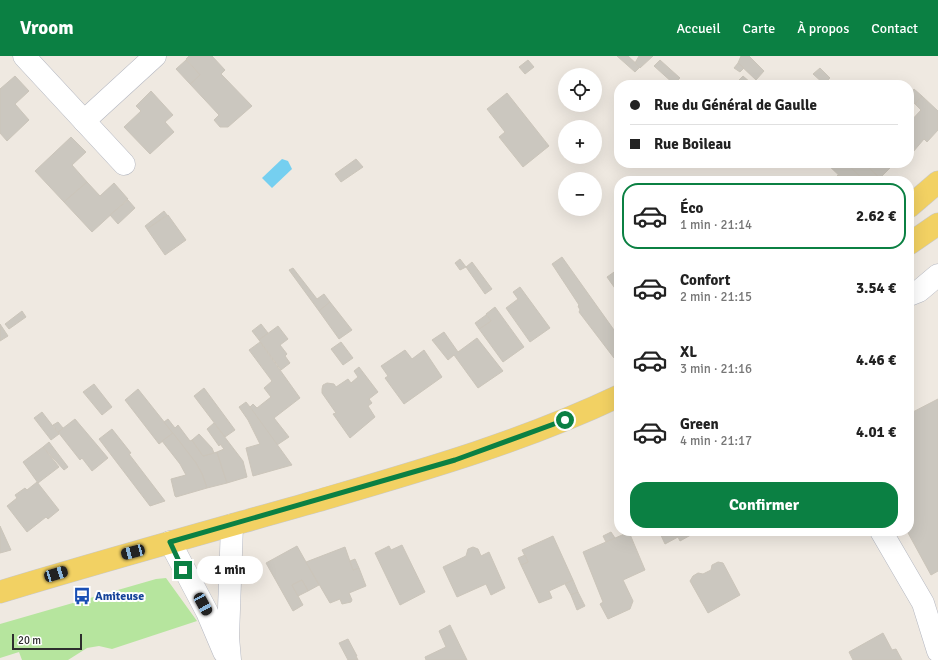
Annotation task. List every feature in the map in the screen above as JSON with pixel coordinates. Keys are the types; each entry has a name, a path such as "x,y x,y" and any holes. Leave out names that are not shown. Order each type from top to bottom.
{"main road":[{"path":"914,203 938,182"},
{"path":"914,241 938,224"},
{"path":"0,592 473,455 565,420 614,398"}],"street":[{"path":"24,56 124,164"},
{"path":"84,121 155,56"},
{"path":"914,293 919,291 938,275"},
{"path":"228,660 232,525"},
{"path":"884,536 923,603 938,651"},
{"path":"170,542 211,619 228,660"}],"green space":[{"path":"166,578 197,621 112,649 99,646 87,648 68,660 22,660 19,652 0,658 0,624 156,579"}],"water":[{"path":"282,159 288,161 292,169 272,188 262,178"}],"building":[{"path":"189,56 212,56 225,70 221,74 252,106 228,127 220,127 214,120 219,115 190,84 200,75 186,59"},
{"path":"617,56 628,56 640,67 635,72"},
{"path":"639,56 653,56 640,68 635,63"},
{"path":"741,56 749,56 764,71 756,80 738,63"},
{"path":"186,60 200,75 190,84 176,69"},
{"path":"528,60 534,67 525,74 519,67"},
{"path":"660,60 680,78 678,80 670,80 654,66"},
{"path":"738,63 744,68 740,72 734,68"},
{"path":"820,68 830,78 828,80 820,80 813,74"},
{"path":"15,76 29,91 15,104 29,120 7,141 0,133 0,89"},
{"path":"743,76 748,80 739,80"},
{"path":"914,89 922,96 915,104 914,103"},
{"path":"151,91 173,115 165,122 174,132 150,154 124,127 141,111 136,106"},
{"path":"507,93 549,146 523,167 499,137 505,132 487,109"},
{"path":"922,96 938,111 938,130 927,142 924,139 914,151 914,118 921,110 915,104"},
{"path":"71,137 86,152 72,165 87,182 64,202 35,171"},
{"path":"356,159 363,167 341,182 335,174"},
{"path":"831,168 851,168 860,176 840,176"},
{"path":"851,168 869,168 878,176 860,176"},
{"path":"869,168 890,168 882,176 878,176"},
{"path":"87,182 100,196 114,183 128,199 92,232 64,202"},
{"path":"128,200 135,208 118,224 110,215"},
{"path":"164,211 167,215 147,229 145,226"},
{"path":"168,215 186,240 165,255 147,229"},
{"path":"562,257 614,330 614,358 579,312 579,305 552,264"},
{"path":"460,259 466,267 460,270 455,263"},
{"path":"472,262 492,289 485,294 466,267"},
{"path":"293,268 317,299 324,294 330,302 319,311 289,270"},
{"path":"614,272 614,287 607,277"},
{"path":"520,287 550,328 530,342 506,308 518,299 513,292"},
{"path":"330,302 352,330 339,339 319,311"},
{"path":"495,307 524,347 503,362 479,329 491,321 486,314"},
{"path":"22,311 26,317 9,329 5,324"},
{"path":"486,315 491,321 479,329 475,323"},
{"path":"0,324 8,336 0,341"},
{"path":"261,324 268,333 259,340 252,331"},
{"path":"278,326 288,339 280,345 287,354 285,356 290,363 281,370 259,340"},
{"path":"444,332 458,352 477,338 503,371 478,388 454,355 448,360 432,340"},
{"path":"260,342 300,398 274,418 289,437 277,445 250,407 253,404 257,408 271,397 264,388 272,381 249,350"},
{"path":"341,342 353,358 343,365 331,349"},
{"path":"405,350 412,359 424,350 442,377 404,404 385,378 388,376 381,366"},
{"path":"359,367 378,392 369,399 372,403 368,406 375,417 350,438 333,414 336,413 322,393 322,389 323,385 327,383 334,384 336,387 348,379 351,383 358,377 354,371"},
{"path":"94,384 112,407 102,415 83,392"},
{"path":"204,388 235,430 225,437 194,396"},
{"path":"138,389 173,433 159,444 125,400"},
{"path":"938,399 938,571 931,575 910,536 914,536 914,411"},
{"path":"246,402 292,465 253,476 246,448 260,444 248,420 239,407"},
{"path":"42,412 59,434 51,440 34,418"},
{"path":"75,419 108,458 92,471 82,458 80,460 58,432"},
{"path":"168,419 175,428 178,425 190,441 192,440 203,456 217,452 227,483 207,488 196,463 164,422"},
{"path":"58,422 63,428 58,432 53,425"},
{"path":"214,423 243,461 247,477 227,483 217,452 224,449 220,444 219,446 207,429"},
{"path":"112,429 165,501 150,506 99,439"},
{"path":"173,433 196,463 207,488 176,497 175,496 171,479 186,475 180,464 162,441"},
{"path":"199,434 212,448 214,453 203,456 192,440"},
{"path":"49,442 68,467 64,470 43,447"},
{"path":"43,447 59,467 38,483 23,462"},
{"path":"37,482 59,510 48,519 46,517 27,532 7,506 17,498 15,495 25,488 27,490"},
{"path":"0,526 11,550 0,553"},
{"path":"611,532 615,538 606,542 603,536"},
{"path":"553,536 573,580 549,591 552,598 539,603 521,565 528,562 522,550"},
{"path":"620,536 631,536 645,570 623,580 633,601 630,609 608,619 600,604 603,602 583,552"},
{"path":"661,536 689,536 680,541 678,537 665,544"},
{"path":"402,545 425,592 400,605 375,553 389,546 391,550"},
{"path":"297,546 319,585 308,591 302,580 292,585 303,605 293,611 266,563"},
{"path":"345,547 353,570 359,568 366,586 349,593 352,600 351,602 342,604 340,599 330,603 306,562"},
{"path":"473,547 478,549 481,556 489,552 505,588 491,595 486,584 457,597 443,567 466,556 468,549"},
{"path":"525,555 528,562 521,565 518,558"},
{"path":"355,559 359,568 353,570 350,561"},
{"path":"718,562 723,563 740,595 708,613 690,581 693,576 698,573 703,574 711,570 712,565"},
{"path":"302,580 308,591 298,596 292,585"},
{"path":"573,580 578,592 571,595 565,584"},
{"path":"578,592 585,606 577,610 571,595"},
{"path":"450,625 467,660 426,660 425,657 446,647 439,631"},
{"path":"883,633 892,650 896,649 902,660 853,660 849,652"},
{"path":"348,639 358,660 348,660 339,643"}],"place":[{"name":"Amiteuse","path":"82,596"}],"route":[{"path":"183,570 170,542 390,480 455,460 502,445 565,420"}]}
